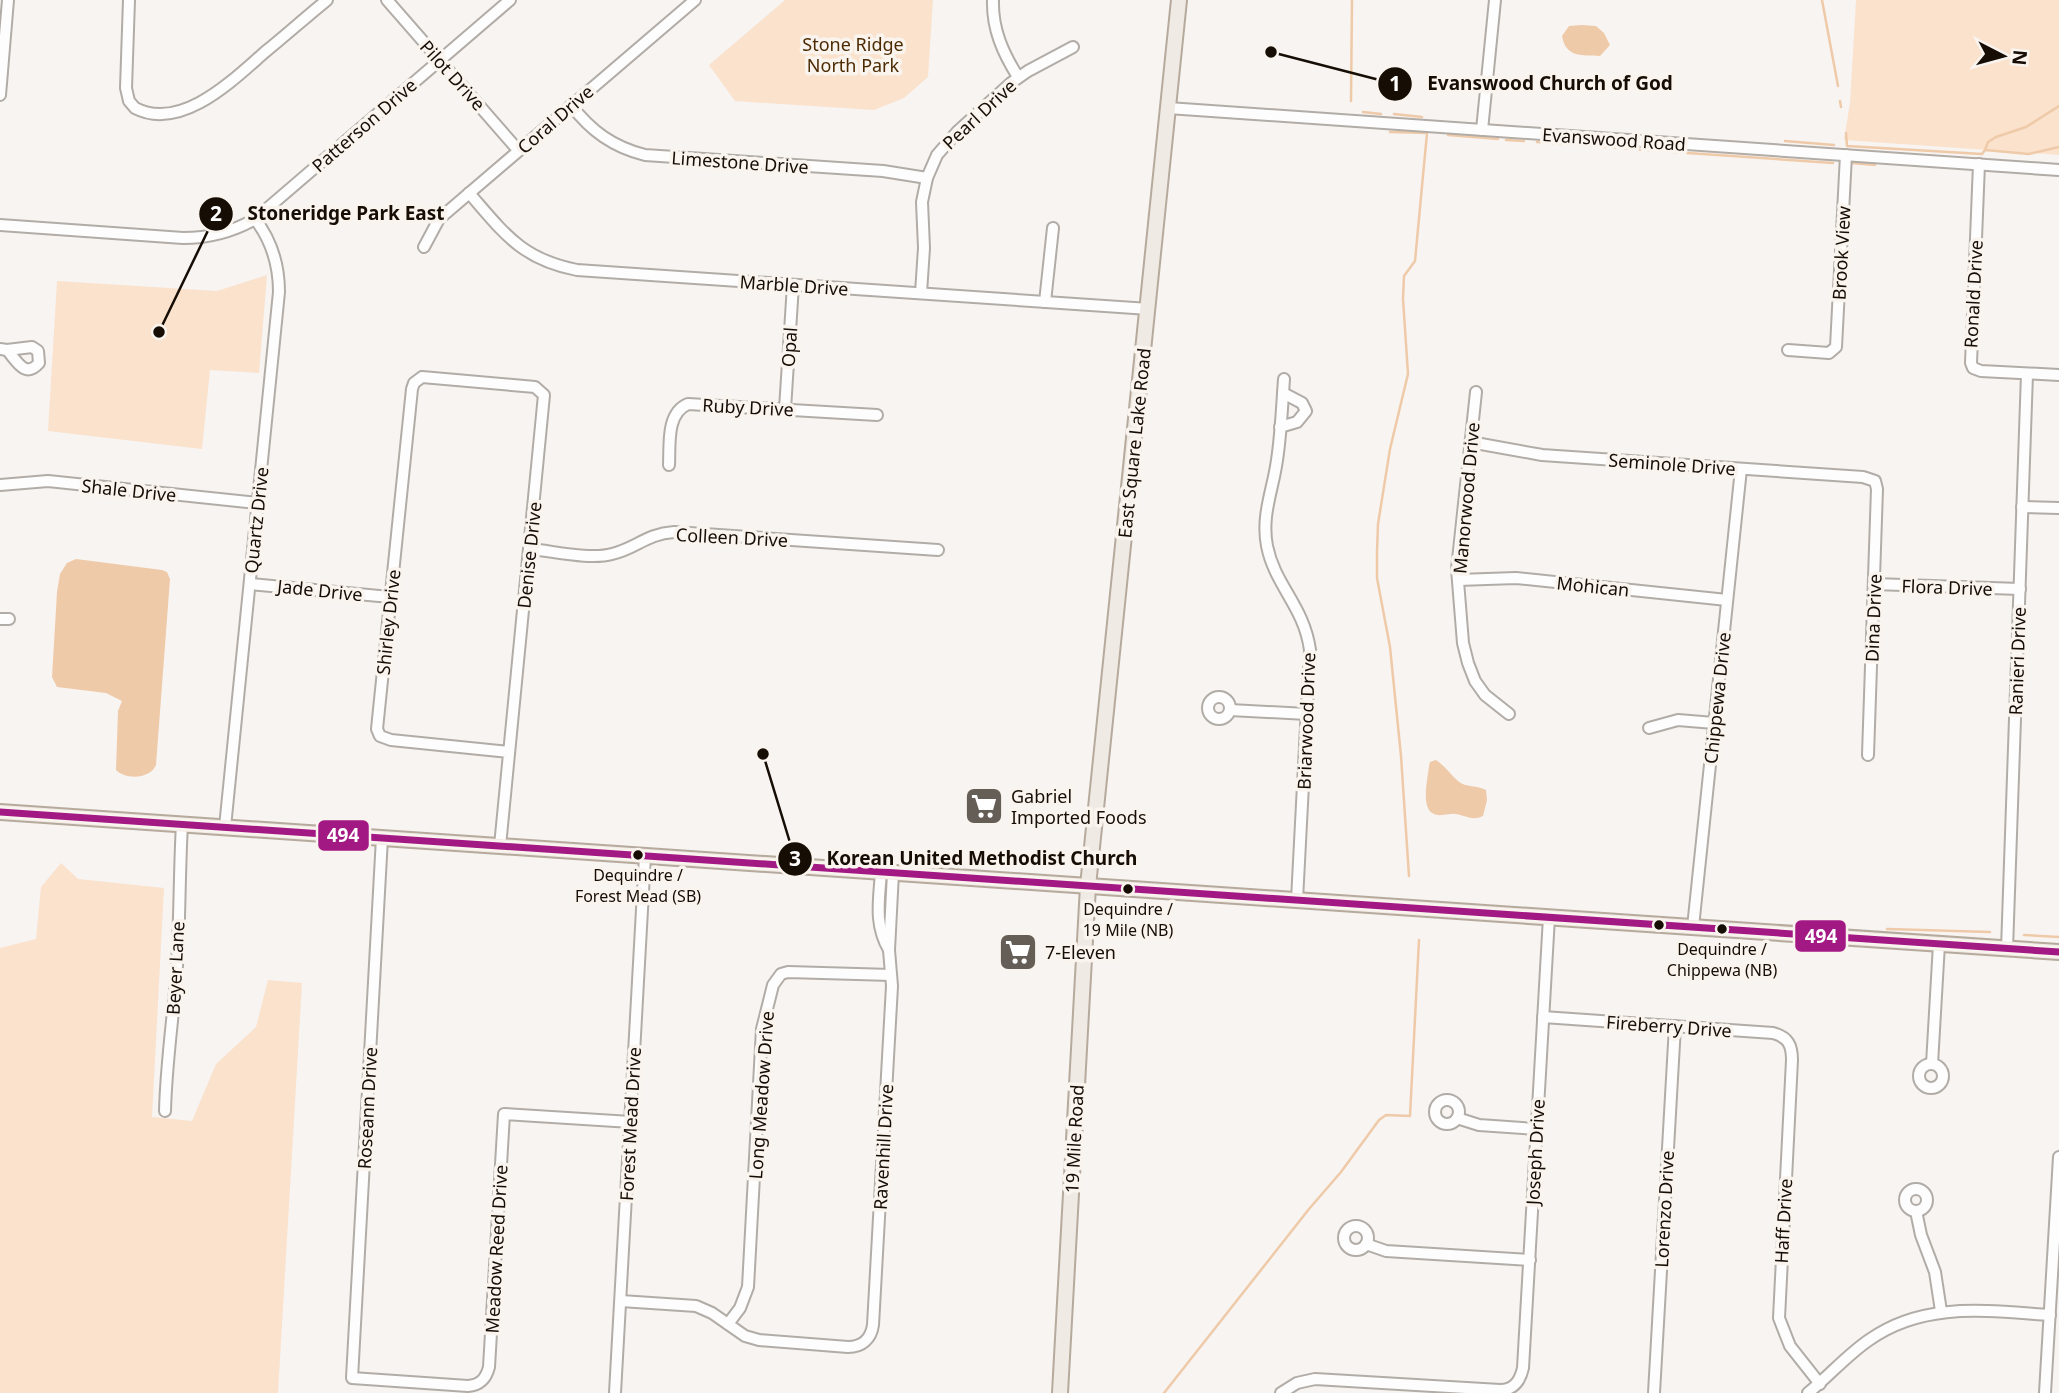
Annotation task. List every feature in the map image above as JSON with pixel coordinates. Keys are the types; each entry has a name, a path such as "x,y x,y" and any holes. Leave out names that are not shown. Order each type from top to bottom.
{"main road":[{"name":"East Square Lake Road","path":"1088,886 1179,0"},
{"path":"0,812 2059,953"},
{"name":"19 Mile Road","path":"1060,1393 1088,886"}],"street":[{"path":"0,95 8,0"},
{"path":"129,0 126,88 131,105 142,112 173,112 195,106 221,90 327,0"},
{"name":"Pilot Drive","path":"387,0 518,150"},
{"name":"Patterson Drive","path":"0,225 195,238 227,232 255,219 510,0"},
{"name":"Coral Drive","path":"424,247 439,219 695,0"},
{"path":"993,0 993,17 998,38 1018,77"},
{"path":"1482,130 1495,0"},
{"name":"Pearl Drive","path":"921,293 924,248 921,208 927,178 937,155 947,142 1018,77 1073,47"},
{"name":"Limestone Drive","path":"570,105 585,123 602,137 624,149 645,155 883,171 927,178"},
{"name":"Evanswood Road","path":"1168,108 2059,170"},
{"name":"Brook View","path":"1787,350 1829,353 1835,350 1846,155"},
{"name":"Ronald Drive","path":"1979,164 1971,363 1973,368 1981,372 2027,374"},
{"name":"Marble Drive","path":"469,192 508,237 531,255 547,263 577,270 1149,309"},
{"name":"Quartz Drive","path":"225,827 279,282 271,245 255,219"},
{"path":"1045,302 1053,228"},
{"name":"Opal","path":"785,409 793,285"},
{"path":"2027,374 2059,376"},
{"name":"Ranieri Drive","path":"2007,949 2027,374"},
{"name":"Denise Drive","path":"418,379 428,376 535,387 542,391 545,405 500,846"},
{"name":"Shirley Drive","path":"418,379 412,389 377,725 380,736 391,740 509,751"},
{"name":"Briarwood Drive","path":"1284,379 1278,457 1266,507 1265,532 1275,570 1300,613 1308,636 1310,666 1297,900"},
{"name":"Manorwood Drive","path":"1476,392 1458,557 1463,643 1470,671 1485,695 1509,714"},
{"path":"1280,427 1297,422 1306,411 1302,403 1283,393"},
{"name":"Ruby Drive","path":"669,465 673,419 682,407 704,404 877,415"},
{"name":"Seminole Drive","path":"1470,442 1542,456 1863,477 1875,481"},
{"name":"Chippewa Drive","path":"1692,927 1741,469"},
{"name":"Shale Drive","path":"0,485 48,481 257,503"},
{"name":"Dina Drive","path":"1868,755 1877,489 1875,481"},
{"path":"2022,507 2059,509"},
{"name":"Colleen Drive","path":"530,549 608,555 622,551 652,535 674,532 938,550"},
{"name":"Mohican","path":"1458,580 1516,578 1727,600"},
{"name":"Jade Drive","path":"250,584 390,597"},
{"name":"Flora Drive","path":"1874,584 2020,589"},
{"path":"1230,709 1307,714"},
{"path":"1649,728 1678,720 1714,723"},
{"name":"Beyer Lane","path":"165,1111 164,1085 170,1048 178,938 182,824"},
{"name":"Roseann Drive","path":"382,838 352,1378 468,1386 482,1382"},
{"name":"Forest Mead Drive","path":"615,1393 645,856"},
{"name":"Ravenhill Drive","path":"728,1324 745,1336 766,1341 848,1347 865,1342 869,1338 873,1325 891,975 888,950 880,936 878,924 887,872"},
{"name":"Joseph Drive","path":"1281,1393 1297,1383 1324,1379 1500,1391 1516,1385 1523,1368 1549,917"},
{"path":"1932,1064 1939,944"},
{"name":"Long Meadow Drive","path":"728,1324 740,1308 748,1287 762,1029 773,985 781,974 796,971 891,975"},
{"name":"Fireberry Drive","path":"1543,1017 1773,1033 1786,1039 1791,1045"},
{"name":"Lorenzo Drive","path":"1654,1393 1675,1026"},
{"name":"Haff Drive","path":"1791,1045 1793,1060 1779,1318 1790,1346 1820,1384"},
{"name":"Meadow Reed Drive","path":"482,1382 489,1367 504,1114 631,1122"},
{"path":"1457,1118 1479,1125 1536,1129"},
{"path":"2045,1393 2059,1157"},
{"path":"1916,1211 1920,1235 1936,1272 1941,1311"},
{"path":"1366,1244 1386,1251 1530,1260"},
{"path":"621,1301 696,1306 728,1324"},
{"path":"1808,1393 1879,1334 1905,1320 1941,1311 1962,1310 2050,1315"}],"green space":[{"name":"Stone Ridge North Park","path":"785,0 933,0 928,77 904,98 874,110 735,101 709,65"},
{"path":"1856,0 2059,0 2059,155 1844,140 1850,103"},
{"path":"267,275 259,373 210,370 202,449 48,431 57,281 217,291"},
{"path":"61,863 78,879 164,888 152,1117 192,1121 216,1064 256,1027 268,980 302,983 278,1393 0,1393 0,948 36,939 41,887"}],"shaded area":[{"path":"1569,26 1596,26 1604,33 1610,45 1600,56 1576,54 1564,43 1562,36"},
{"path":"76,559 162,570 167,572 170,579 156,765 153,770 143,775 131,777 116,770 118,711 122,701 106,693 57,687 52,677 60,574 67,563"},
{"path":"1436,760 1461,783 1486,790 1487,800 1483,816 1473,818 1456,814 1439,815 1430,811 1427,806 1426,785 1430,762"}],"waterway":[{"path":"1351,101 1352,0"},
{"path":"1822,0 1838,86"},
{"path":"1840,101 1841,107"},
{"path":"1985,150 1988,142 1996,137 2026,127 2059,106"},
{"path":"1363,112 1381,114"},
{"path":"1394,114 1422,117"},
{"path":"1390,132 1427,133 1415,261 1404,276 1408,374 1390,449 1378,524 1377,552 1377,578 1390,647 1401,756 1409,876"},
{"path":"1846,133 1847,146 1982,154 1985,150 2029,154 2059,147"},
{"path":"1448,135 1498,139"},
{"path":"1506,140 1524,141"},
{"path":"1785,141 1834,145"},
{"path":"1537,142 1662,151"},
{"path":"1673,152 1833,163"},
{"path":"1852,163 1875,165"},
{"path":"1887,929 1990,932"},
{"path":"2024,935 2059,937"},
{"path":"1164,1393 1341,1172 1379,1120 1386,1115 1410,1116 1419,940"}],"transit line":[{"name":"494","path":"0,812 2059,952"}],"place":[{"name":"Evanswood Church of God","path":"1271,52"},
{"name":"Stoneridge Park East","path":"159,332"},
{"name":"Korean United Methodist Church","path":"763,754"},
{"name":"Gabriel Imported Foods","path":"984,806"},
{"name":"Dequindre / Forest Mead (SB)","path":"638,855"},
{"name":"Dequindre / 19 Mile (NB)","path":"1128,889"},
{"name":"Dequindre / Chippewa (NB)","path":"1722,929"},
{"name":"7-Eleven","path":"1018,952"}]}
